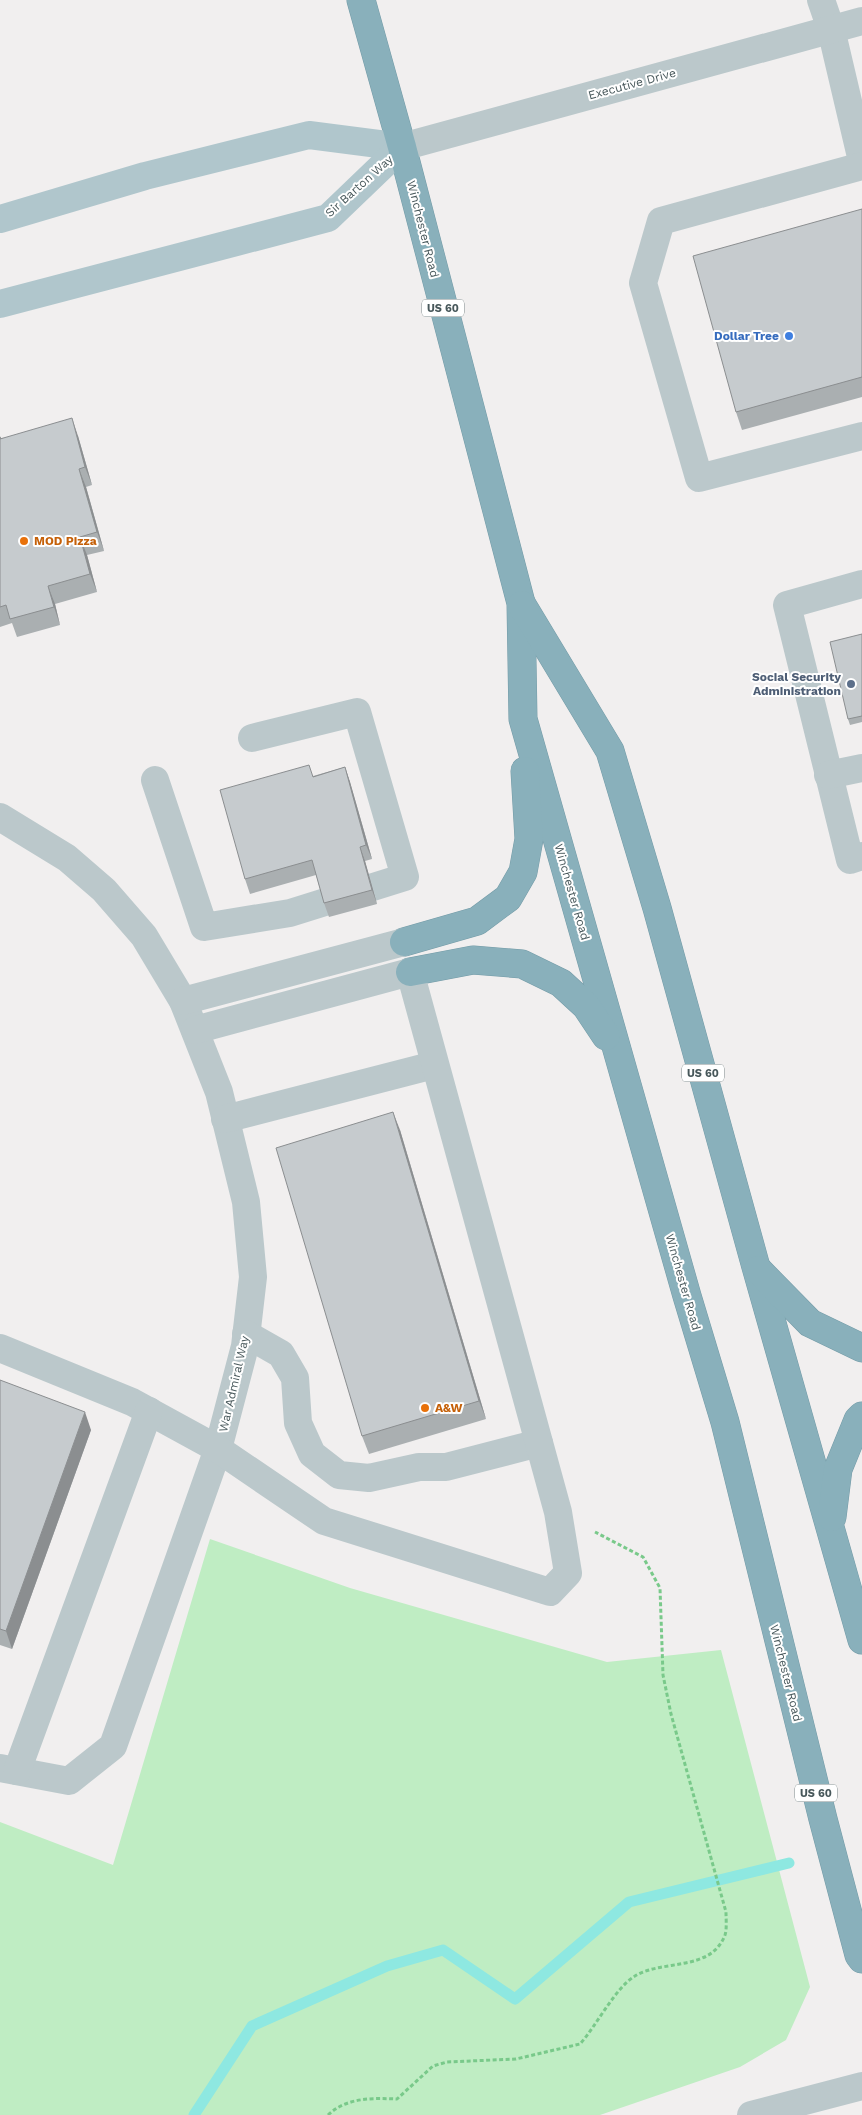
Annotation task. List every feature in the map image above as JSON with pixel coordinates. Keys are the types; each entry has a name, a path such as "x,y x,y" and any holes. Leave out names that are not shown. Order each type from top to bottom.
{"highway":[{"name":"Winchester Road","path":"361,0 402,147 521,603 523,719 687,1296 725,1422 822,1819 859,1954 862,1959"},
{"name":"Winchester Road","path":"521,603 610,751 657,908 862,1640"},
{"path":"404,942 477,921 508,898 523,872 529,839 523,719"},
{"path":"410,972 473,960 522,964 561,983 586,1006 620,1057"},
{"path":"756,1267 810,1323 862,1348"},
{"path":"831,1531 838,1469 858,1420 862,1416"}],"main road":[{"name":"Sir Barton Way","path":"0,219 145,176 309,135 402,147"},
{"name":"Sir Barton Way","path":"0,304 328,218 402,147"}],"street":[{"path":"822,0 831,29 862,160"},
{"name":"Executive Drive","path":"402,147 862,21"},
{"path":"862,166 661,221 643,283 699,478 862,436"},
{"path":"862,584 787,605 850,860 862,856"},
{"path":"155,780 204,927 290,913 405,877 357,712 252,738"},
{"path":"828,775 862,768"},
{"name":"War Admiral Way","path":"0,817 68,858 104,890 144,936 183,1001 219,1092 246,1202 253,1277 245,1346 218,1449 113,1746 69,1781 9,1769"},
{"path":"183,1001 404,942"},
{"path":"0,1348 132,1402 149,1411 218,1449 324,1521 550,1592 568,1573 558,1512 540,1443 434,1065 410,972 195,1030"},
{"path":"225,1119 434,1065"},
{"path":"246,1334 281,1354 295,1378 298,1423 312,1454 339,1475 369,1478 419,1467 446,1467 540,1443"},
{"path":"9,1769 149,1411"},
{"path":"751,2115 862,2086"}],"path":[{"path":"328,2115 337,2107 368,2098 398,2099 433,2066 440,2064 516,2059 580,2044 623,1985 636,1976 650,1970 698,1960 716,1950 726,1934 726,1912 671,1714 663,1675 660,1588 643,1557 558,1512"}],"green space":[{"path":"210,1539 350,1588 607,1662 721,1650 810,1987 786,2040 740,2067 600,2115 0,2115 0,1822 113,1865"}],"building":[{"name":"Dollar Tree","path":"862,209 862,377 736,412 693,256"},
{"path":"72,418 85,467 79,469 97,532 80,537 90,574 48,586 54,607 10,619 6,605 0,607 0,439"},
{"name":"Social Security Administration","path":"862,634 862,716 848,719 830,642"},
{"path":"309,765 313,777 345,767 366,845 360,847 372,890 324,903 312,860 245,879 220,790"},
{"path":"393,1112 479,1401 362,1436 276,1148"},
{"path":"0,1380 85,1412 6,1631 0,1629"}],"waterway":[{"path":"194,2115 252,2026 387,1966 443,1950 515,1999 629,1902 789,1863"}],"place":[{"name":"Dollar Tree","path":"789,336"},
{"name":"MOD Pizza","path":"24,541"},
{"name":"Social Security Administration","path":"851,684"},
{"name":"A&W","path":"425,1408"}]}
